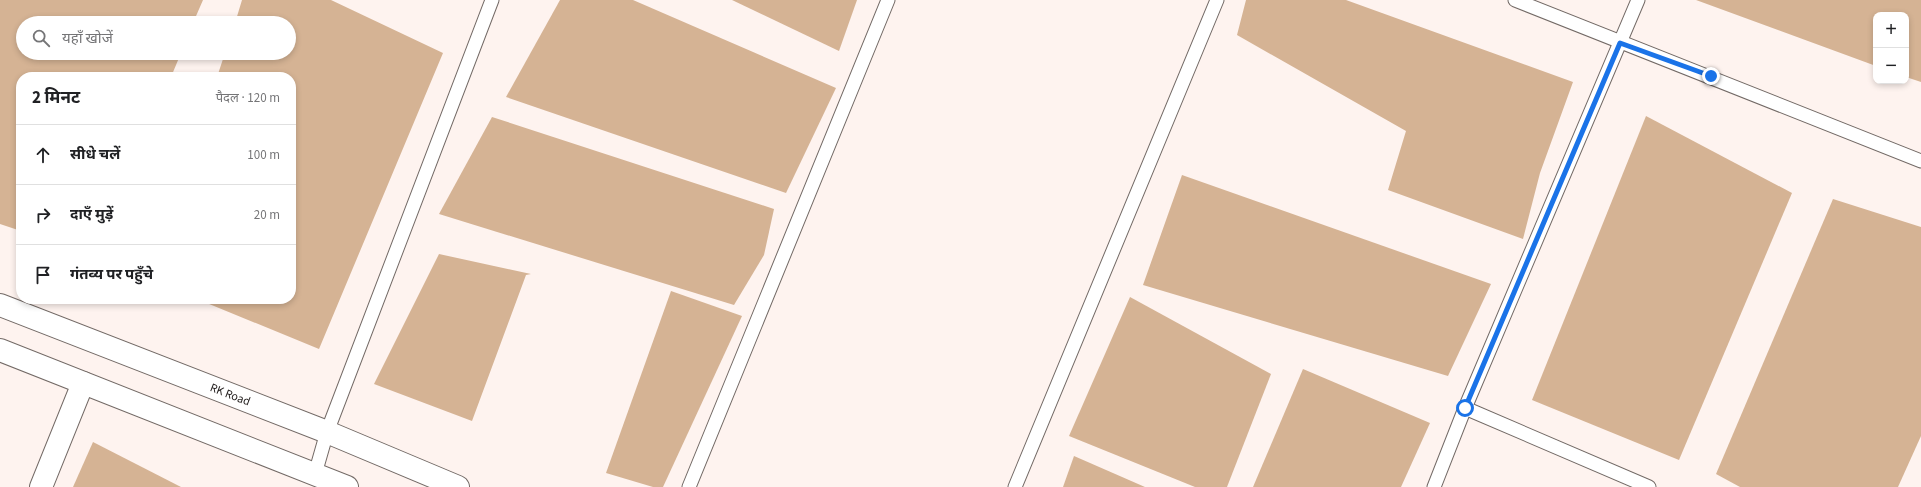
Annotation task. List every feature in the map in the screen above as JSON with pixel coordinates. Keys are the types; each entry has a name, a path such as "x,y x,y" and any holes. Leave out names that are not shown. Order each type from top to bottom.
{"street":[{"name":"RK Road","path":"0,305 327,432 458,487"},
{"path":"0,350 347,487"},
{"path":"41,487 83,383"}],"lane":[{"path":"314,474 327,432 492,0"},
{"path":"689,487 888,0"},
{"path":"1015,487 1217,0"},
{"path":"1515,0 1620,43 1711,76 1921,161"},
{"path":"1434,487 1465,408 1638,0"},
{"path":"1465,408 1649,487"}],"building":[{"path":"0,0 203,0 196,16 16,16 16,60 178,60 173,72 16,72 16,229 0,224"},
{"path":"242,0 331,0 443,53 319,349 209,304 296,304 296,72 219,72 223,60 296,60 296,16 237,16"},
{"path":"560,0 633,0 836,88 786,193 506,97"},
{"path":"732,0 857,0 839,51"},
{"path":"1246,0 1346,0 1573,82 1540,173 1523,239 1388,190 1406,131 1237,35"},
{"path":"1696,0 1921,0 1921,82 1909,78 1909,12 1873,12 1873,65"},
{"path":"1646,116 1792,193 1679,460 1532,400"},
{"path":"492,117 774,209 764,255 734,305 439,214"},
{"path":"1182,175 1491,284 1448,376 1143,285"},
{"path":"1833,199 1921,227 1921,436 1898,487 1740,487 1716,474"},
{"path":"439,254 531,274 526,275 472,421 374,384"},
{"path":"671,291 742,316 663,487 653,487 606,473"},
{"path":"1130,297 1271,374 1227,487 1195,487 1069,436"},
{"path":"1303,369 1430,423 1401,487 1253,487"},
{"path":"93,442 181,487 73,487"},
{"path":"1074,456 1145,487 1063,487"}],"route":[{"path":"1465,408 1620,43 1711,76"}]}
